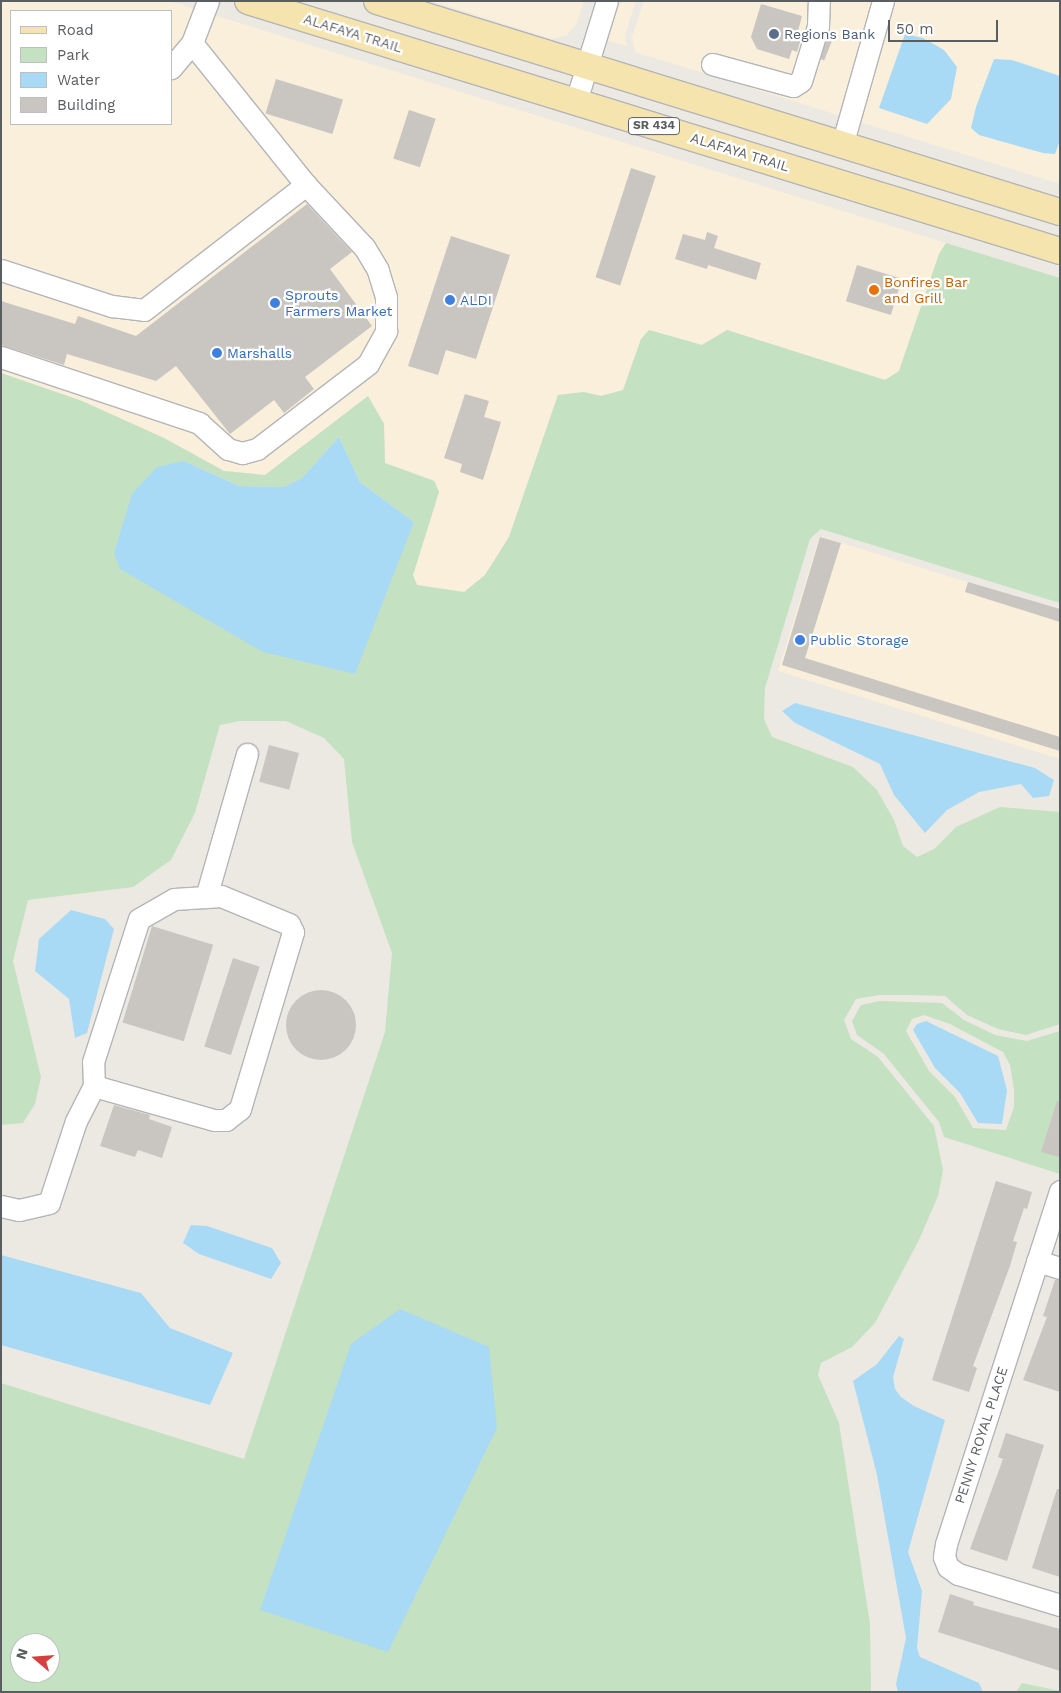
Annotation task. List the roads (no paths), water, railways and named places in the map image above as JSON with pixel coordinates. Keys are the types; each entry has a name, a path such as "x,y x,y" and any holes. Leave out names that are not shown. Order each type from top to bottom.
{"main road":[{"name":"ALAFAYA TRAIL","path":"248,1 1060,251"},
{"path":"377,1 1060,212"}],"street":[{"path":"172,67 192,43 208,1"},
{"path":"576,102 607,1"},
{"path":"712,64 793,86 801,81 818,26 819,1"},
{"path":"842,145 883,1"},
{"path":"1,357 198,423 228,450 242,453 257,449 368,364 386,332 386,297 378,270 364,247 306,185 192,43"},
{"path":"1,270 112,306 144,310 306,185"},
{"path":"206,897 247,754"},
{"path":"1,1206 19,1210 49,1204 76,1122 94,1086 92,1062 139,919 174,899 221,896 284,919 293,932 240,1109 226,1120 214,1120 94,1086"},
{"name":"PENNY ROYAL PLACE","path":"1060,1191 946,1544 944,1557 948,1567 958,1574 1060,1605"},
{"path":"1037,1261 1060,1268"}],"water":[{"path":"905,34 923,38 944,50 957,67 951,99 927,124 879,108"},
{"path":"994,59 1012,60 1060,76 1060,140 1055,154 1043,153 979,135 971,128 976,107"},
{"path":"339,437 360,482 414,522 355,674 263,652 120,569 114,553 132,494 157,467 184,461 239,486 284,487 302,478"},
{"path":"795,703 1035,768 1054,780 1049,796 1033,798 1021,784 979,792 947,810 925,833 894,795 880,764 795,723 782,711"},
{"path":"71,910 105,919 114,929 87,1033 75,1038 69,999 35,971 39,939"},
{"path":"926,1021 998,1056 1007,1090 1002,1124 978,1123 960,1093 935,1068 913,1030 917,1024"},
{"path":"191,1225 207,1226 272,1248 281,1263 271,1279 199,1254 183,1243"},
{"path":"1,1255 141,1293 170,1328 233,1353 210,1405 1,1345"},
{"path":"400,1309 489,1347 497,1428 388,1652 260,1610 351,1344"},
{"path":"899,1336 904,1339 893,1377 895,1389 901,1397 914,1406 945,1420 908,1552 922,1591 917,1648 920,1657 979,1683 983,1692 898,1692 896,1684 906,1638 877,1475 853,1381 877,1364"}],"place":[{"name":"Regions Bank","path":"774,34"},
{"name":"Bonfires Bar and Grill","path":"874,290"},
{"name":"ALDI","path":"450,300"},
{"name":"Sprouts Farmers Market","path":"275,303"},
{"name":"Marshalls","path":"217,353"},
{"name":"Public Storage","path":"800,640"}]}
